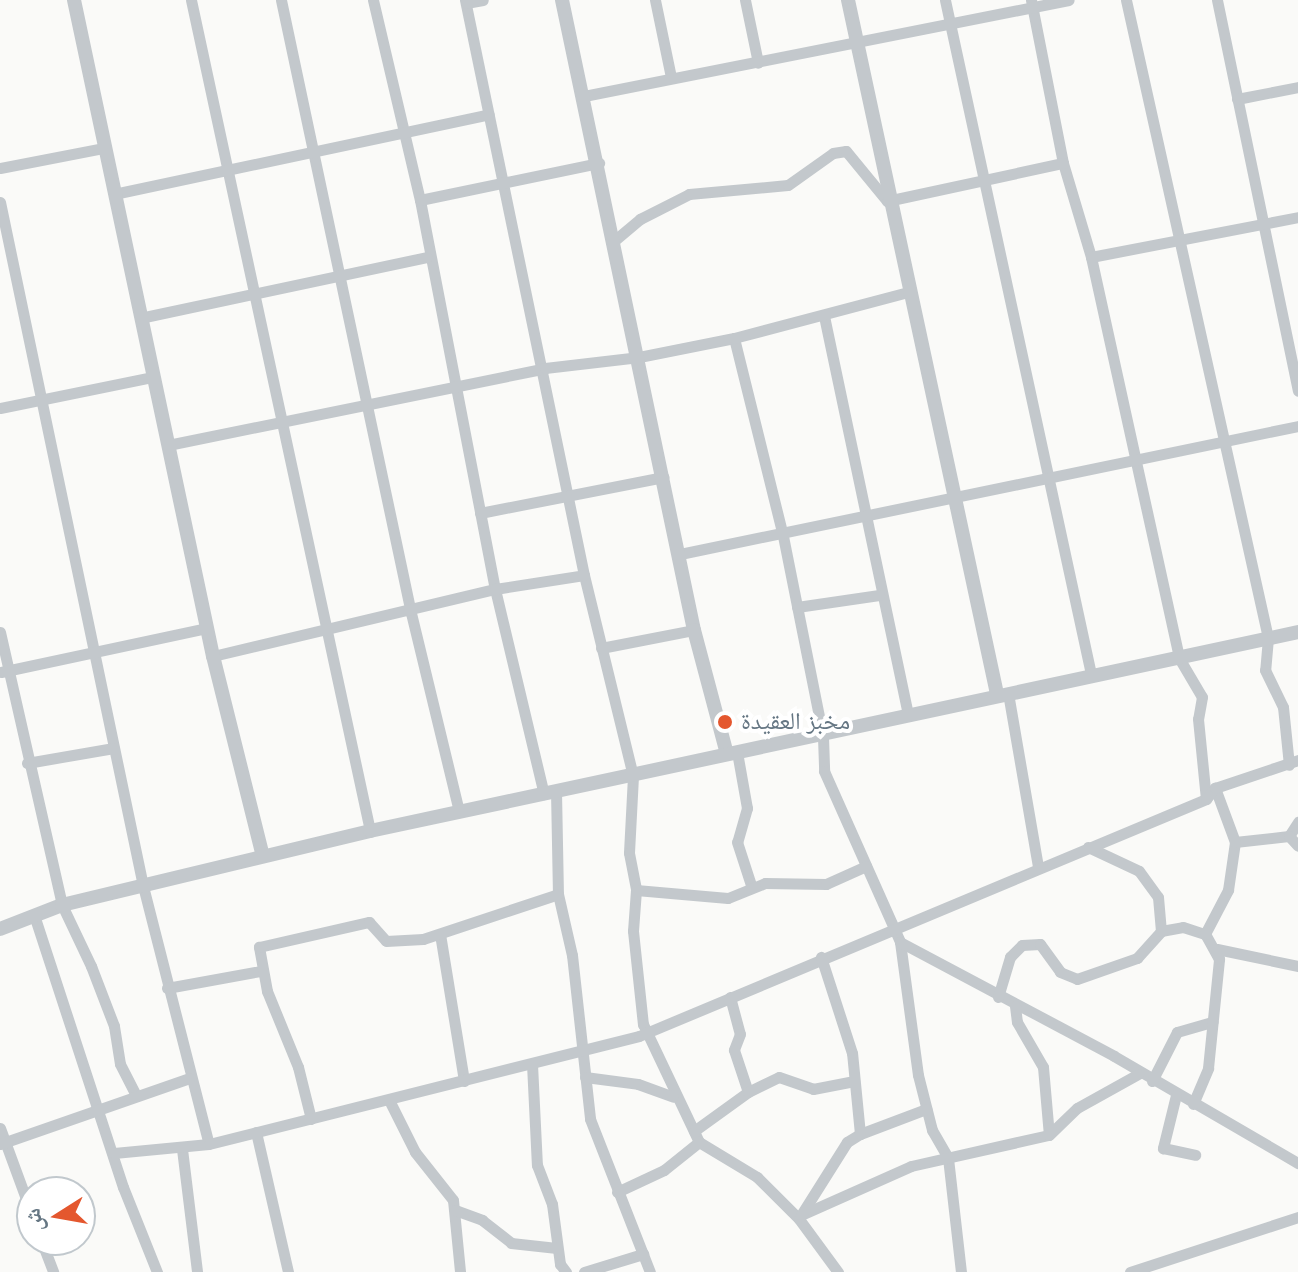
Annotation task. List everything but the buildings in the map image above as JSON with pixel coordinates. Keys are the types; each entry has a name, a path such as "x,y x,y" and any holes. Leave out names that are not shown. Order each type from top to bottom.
{"street":[{"path":"74,0 213,656 263,856"},
{"path":"191,0 324,632 370,831"},
{"path":"281,0 411,613 459,812"},
{"path":"373,0 401,133 420,200 427,257 495,589 550,792 558,894 572,955 590,1119 650,1272"},
{"path":"483,0 466,2 545,368 584,575 633,776 629,853 636,890 633,931 648,1032 671,1079 673,1097 696,1136 757,1177 800,1217 838,1272"},
{"path":"562,0 599,163 694,630 747,811 737,842 751,885"},
{"path":"655,0 671,77"},
{"path":"745,0 758,63"},
{"path":"848,0 887,201 954,500 1002,693 1038,867"},
{"path":"945,0 1046,479 1091,674"},
{"path":"584,96 671,77 857,46 1032,4 1069,0"},
{"path":"114,1153 182,1149 209,1144 582,1052 648,1032 821,957 1206,799 1215,788 1294,763 1283,707 1265,670 1268,638 1222,444 1126,0"},
{"path":"1217,0 1298,391"},
{"path":"1032,4 1063,163 1091,257 1132,463 1179,658 1202,697 1198,719 1206,799"},
{"path":"1237,99 1298,87"},
{"path":"114,194 489,114"},
{"path":"0,168 104,148"},
{"path":"615,240 640,219 689,194 788,185 833,153 846,151 887,201"},
{"path":"420,200 599,163"},
{"path":"887,201 984,183 1063,163"},
{"path":"0,202 143,886 189,1078 209,1144"},
{"path":"1091,257 1298,217"},
{"path":"140,318 254,297 427,257"},
{"path":"168,445 545,368 639,357 734,338 908,292"},
{"path":"824,316 879,595 908,715"},
{"path":"734,338 783,536 823,737 826,777 891,928 900,942 926,1109 948,1158 961,1272"},
{"path":"0,408 153,377"},
{"path":"680,554 783,536 863,515 954,500 1298,426"},
{"path":"480,513 664,477"},
{"path":"213,656 411,613 495,589 584,575"},
{"path":"797,607 879,595"},
{"path":"4,671 207,628"},
{"path":"601,648 694,630"},
{"path":"0,632 4,671 62,905 94,974 114,1026 120,1064 136,1096"},
{"path":"0,929 62,905 370,831 732,753 823,737 1002,693 1298,632"},
{"path":"27,763 114,748"},
{"path":"1215,788 1235,842 1228,890 1205,934 1208,946 1298,966"},
{"path":"1289,836 1298,822"},
{"path":"1235,842 1289,836"},
{"path":"1289,836 1298,846"},
{"path":"1088,847 1139,871 1158,897 1161,931"},
{"path":"636,890 728,898 751,885 814,886 866,866"},
{"path":"311,1119 298,1067 261,971 262,945 328,929 372,923 382,939 391,941 440,934 558,894"},
{"path":"35,918 157,1272"},
{"path":"998,997 1010,957 1022,945 1040,944 1060,972 1077,979 1137,958 1161,931 1183,927 1205,934"},
{"path":"440,934 464,1081"},
{"path":"900,942 998,997 1114,1056 1138,1074 1298,1163"},
{"path":"1193,1104 1208,1068 1217,949"},
{"path":"821,957 846,1033 860,1134"},
{"path":"167,988 261,971"},
{"path":"730,997 740,1034 734,1050 748,1092"},
{"path":"1015,1006 1017,1022 1043,1067 1049,1135"},
{"path":"1152,1081 1177,1032 1213,1022"},
{"path":"532,1064 537,1165 554,1212 557,1248 566,1272"},
{"path":"800,1217 911,1166 1049,1135 1077,1108 1138,1074"},
{"path":"617,1192 664,1170 696,1136 748,1092 786,1076 813,1089 854,1081"},
{"path":"585,1077 638,1084 673,1097"},
{"path":"3,1143 101,1113 136,1096 189,1078"},
{"path":"1176,1095 1163,1148 1195,1155"},
{"path":"389,1100 415,1152 446,1186 455,1210 460,1272"},
{"path":"800,1217 847,1142 926,1109"},
{"path":"0,1128 16,1176"},
{"path":"256,1132 288,1272"},
{"path":"182,1149 197,1272"},
{"path":"455,1210 482,1220 511,1243 557,1248"},
{"path":"1130,1272 1298,1217"},
{"path":"584,1272 643,1254"}],"place":[{"name":"مخبز العقيدة","path":"725,722"}]}
